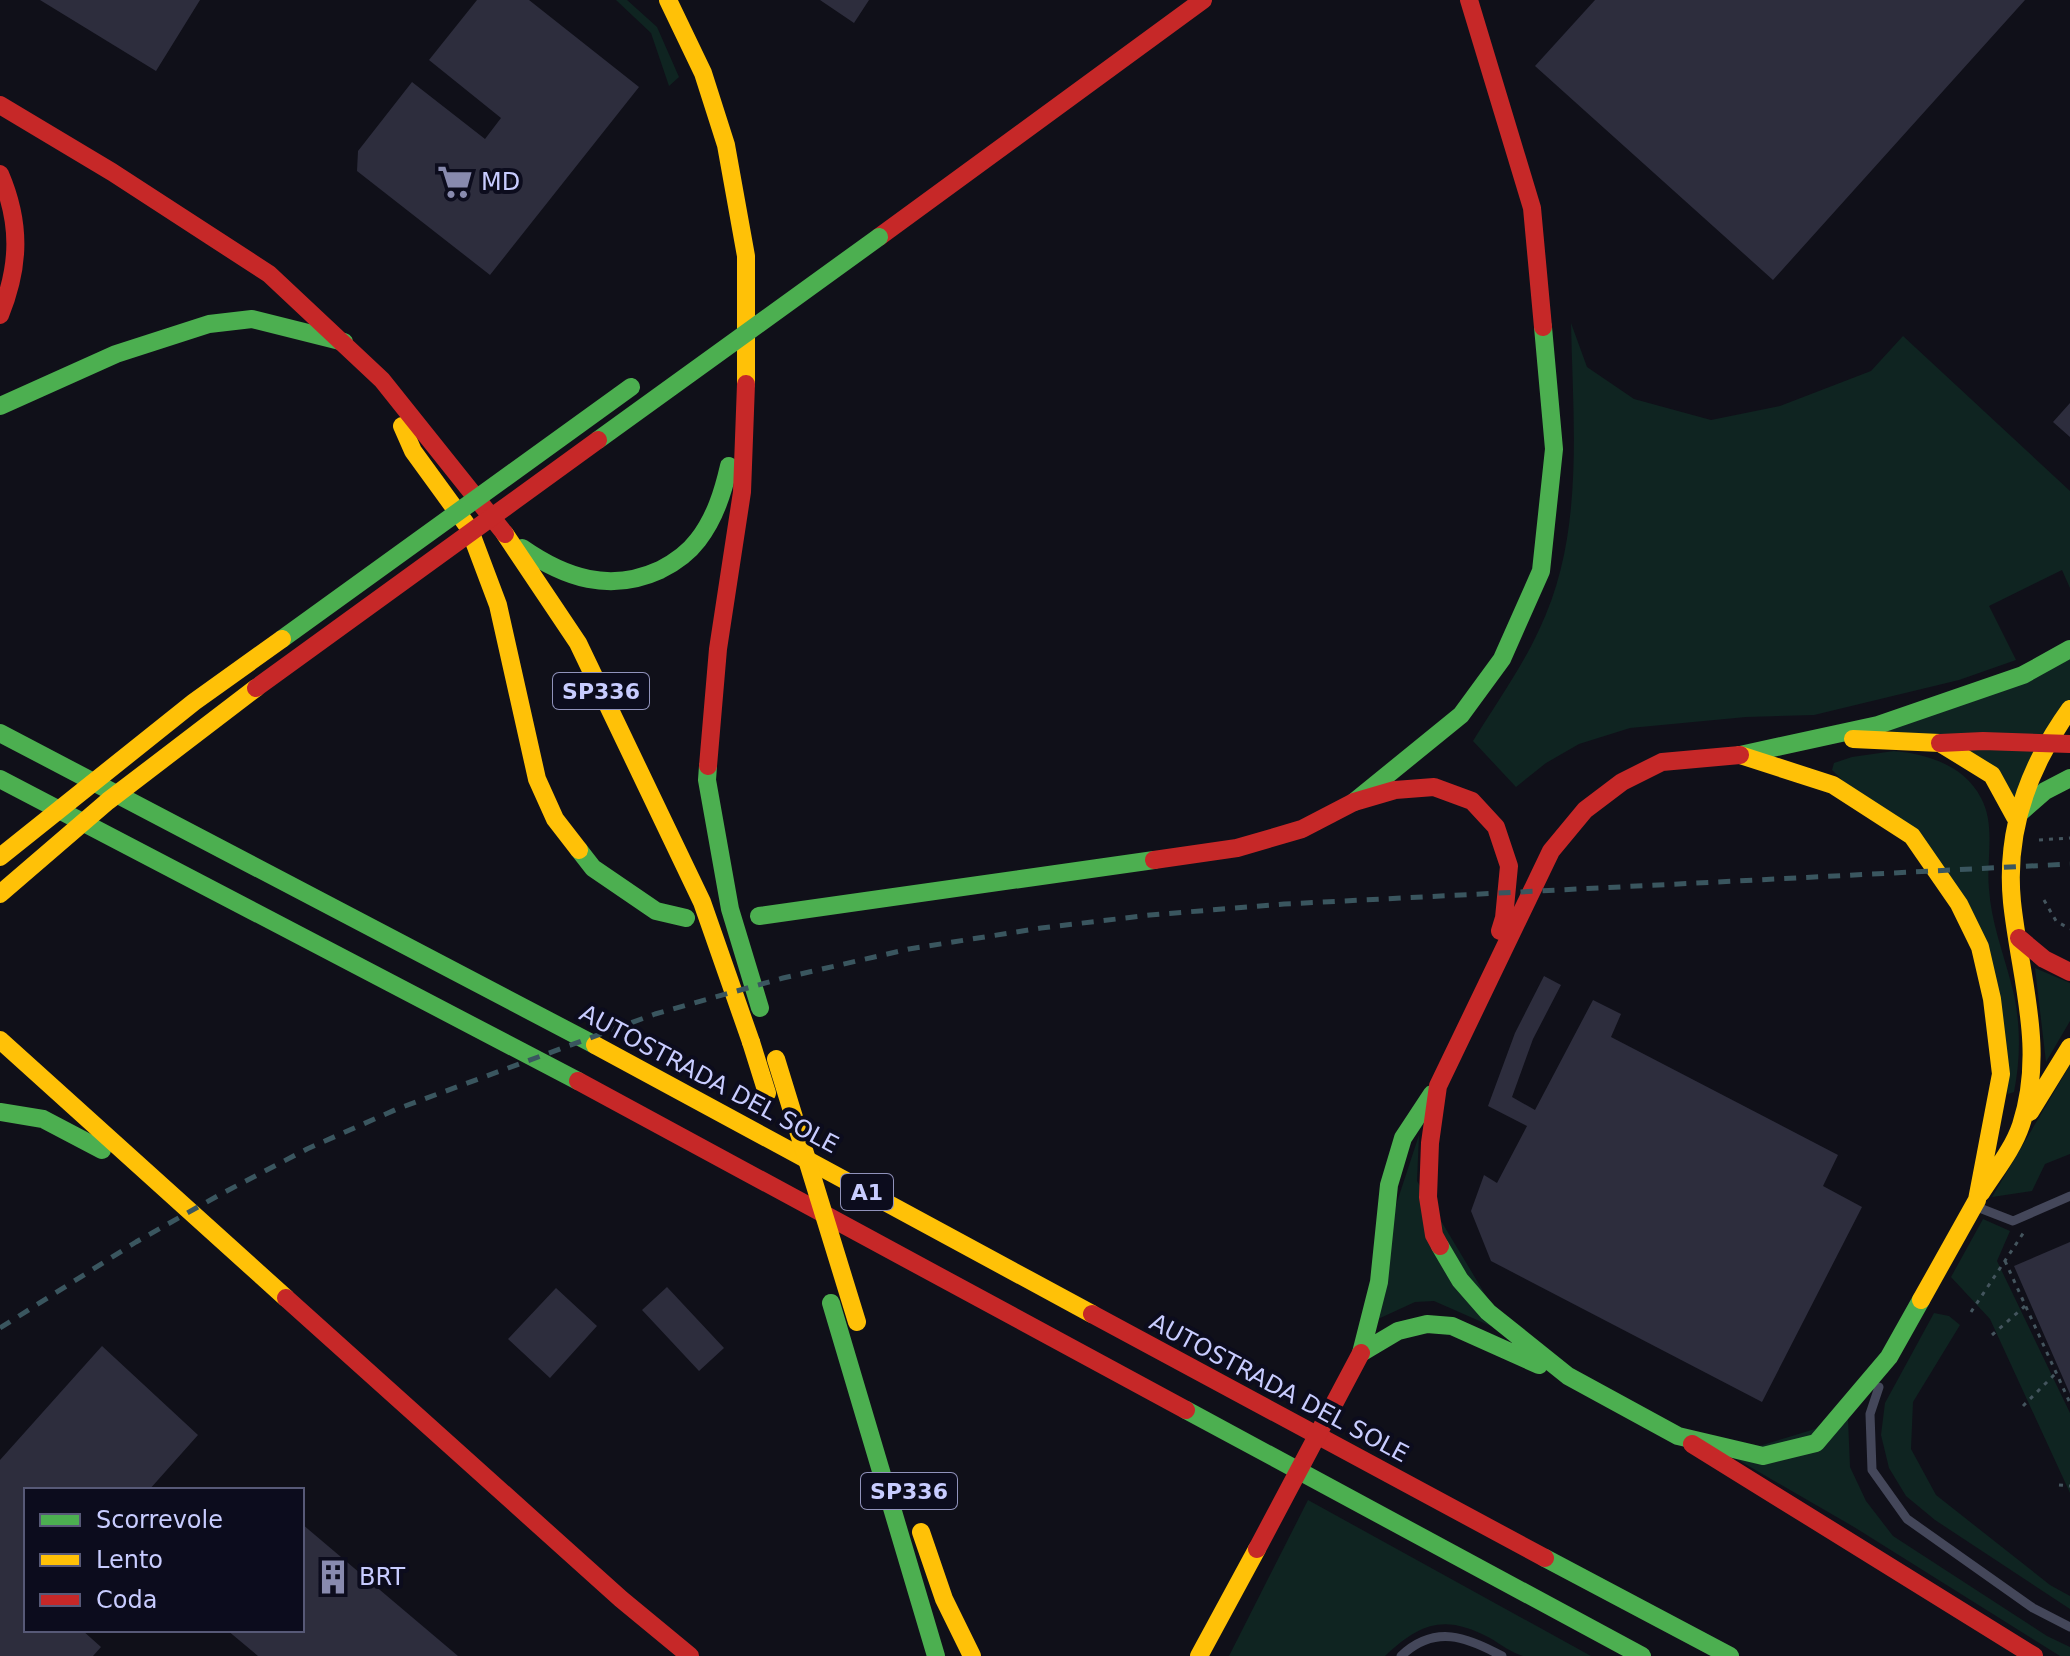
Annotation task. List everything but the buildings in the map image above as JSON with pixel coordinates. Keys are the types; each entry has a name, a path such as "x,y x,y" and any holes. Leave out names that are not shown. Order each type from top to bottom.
{"main road":[{"path":"668,0 703,73 726,145 746,256 742,492 718,649 707,780 730,909 765,1023"},
{"path":"0,894 108,801 215,718 1203,0"},
{"path":"1354,802 1461,715 1502,659 1541,571 1554,449 1532,208 1469,0"},
{"name":"SP336","path":"0,105 112,172 269,274 382,380 509,538 578,643 702,902 751,1042 809,1230"},
{"path":"0,174 8,190 16,222 18,257 12,290 0,315"},
{"path":"724,321 763,293"},
{"path":"0,406 116,354 209,324 252,319 344,342"},
{"path":"0,857 80,790 194,702 647,376"},
{"path":"382,380 413,451 469,528 498,605 537,779 555,819 593,868 656,911 686,918"},
{"name":"SP336","path":"509,538 535,558 564,574 590,583 636,581 683,556 699,539 722,496 746,390"},
{"path":"1203,1653 1361,1353 1379,1282 1389,1185 1403,1138 1438,1086 1551,851 1585,810 1622,782 1662,762 1740,755 1878,725 2023,675 2070,649"},
{"path":"2019,1129 2032,1066 2031,1021 2012,901 2012,836 2015,817 2044,745 2070,709"},
{"name":"AUTOSTRADA DEL SOLE","path":"0,733 630,1063 1279,1416 1730,1656"},
{"path":"1824,737 1940,743 2070,744"},
{"path":"1940,743 1992,775 2015,817"},
{"path":"1740,755 1833,785 1912,836 1959,904 1980,947 1992,999 2001,1074 1975,1203"},
{"path":"2015,817 2045,791 2070,778"},
{"name":"A1","path":"0,779 495,1036 1642,1656"},
{"path":"759,916 1237,848 1302,829 1354,802 1395,790 1434,787 1472,801 1496,827 1509,866 1504,918 1482,992"},
{"path":"2019,938 2044,959 2070,972"},
{"path":"0,1040 621,1599 690,1656"},
{"path":"1678,1436 1763,1456 1816,1443 1889,1357 1975,1203 2070,1047"},
{"path":"774,1053 860,1329"},
{"path":"1438,1086 1429,1157 1428,1197 1434,1235 1460,1280 1488,1312 1568,1376"},
{"path":"0,1112 43,1119 89,1141 160,1186"},
{"name":"SP336","path":"829,1296 936,1656"},
{"path":"1361,1353 1398,1331 1427,1324 1452,1326 1568,1376 1678,1436 2034,1656"},
{"name":"SP336","path":"917,1516 944,1599 972,1656"},
{"path":"918,1656 927,1621"}],"lane":[{"path":"1975,1203 2013,1221 2070,1196"},
{"path":"1889,1357 1870,1414 1872,1470 1907,1519 2033,1608 2070,1627"},
{"path":"1401,1656 1424,1641 1438,1637 1473,1641 1502,1656"}],"path":[{"path":"2039,840 2070,838"},
{"path":"2044,900 2056,921 2070,929"},
{"path":"1971,1312 2038,1210"},
{"path":"2005,1261 2070,1403"},
{"path":"1992,1335 2025,1306"},
{"path":"2023,1406 2056,1373"},
{"path":"2059,1485 2070,1486"}],"green space":[{"path":"616,0 627,0 657,27 679,77 669,86 651,33"},
{"path":"1571,323 1587,367 1634,399 1711,420 1780,406 1871,371 1903,336 2070,491 2070,588 2062,570 1989,606 2016,660 1959,680 1814,715 1746,717 1630,728 1579,744 1546,763 1516,787 1473,741 1539,630 1554,594 1564,556 1573,479"},
{"path":"2070,659 2070,699 2014,801 1998,770 1877,731"},
{"path":"1894,751 1920,755 1955,770 1974,787 1986,808 1990,901 2018,1024 2019,1052 2014,1092 2008,1094 1967,904 1832,770 1834,763 1852,757"},
{"path":"2035,968 2070,983 2070,1021 2046,1062"},
{"path":"2070,1065 2070,1154 2045,1164 2032,1191 1992,1197"},
{"path":"1419,1135 1417,1181 1509,1334 1434,1301 1415,1302 1378,1319 1396,1205"},
{"path":"1983,1219 2010,1231 1997,1261 2070,1413 2070,1493 1990,1319 1951,1277"},
{"path":"1934,1313 1949,1316 1960,1325 1913,1402 1911,1449 1936,1495 2050,1585 2070,1596 2070,1609 1935,1520 1906,1496 1889,1468 1881,1435 1885,1403"},
{"path":"1848,1419 1850,1467 1866,1501 1893,1536 2047,1636 2070,1647 2070,1656 2060,1656 1854,1527 1721,1450 1733,1454"},
{"path":"1308,1500 1591,1656 1523,1656 1474,1630 1446,1624 1434,1625 1410,1635 1385,1656 1229,1656"}],"railway":[{"path":"0,1328 136,1242 221,1194 307,1149 397,1109 655,1014 783,978 909,949 1041,928 1284,904 2070,864"}],"traffic: fast":[{"path":"598,440 879,237"},
{"path":"0,406 116,354 209,324 252,319 344,342"},
{"path":"1354,802 1461,715 1502,659 1541,571 1554,449 1543,327"},
{"path":"282,639 631,387"},
{"path":"522,548 555,567 588,579 623,580 660,570 686,553 704,532 718,504 729,466"},
{"path":"1740,755 1878,725 2023,675 2070,649"},
{"path":"0,733 595,1045"},
{"path":"708,766 707,780 730,909 760,1008"},
{"path":"2021,812 2045,791 2070,778"},
{"path":"0,779 578,1081"},
{"path":"579,850 593,868 656,911 686,918"},
{"path":"759,916 1154,860"},
{"path":"1361,1353 1379,1282 1389,1185 1403,1138 1432,1094"},
{"path":"0,1112 43,1119 102,1150"},
{"path":"1440,1246 1460,1280 1488,1312 1568,1376 1678,1436 1763,1456 1816,1443 1889,1357 1921,1300"},
{"path":"831,1303 936,1656"},
{"path":"1361,1353 1398,1331 1427,1324 1452,1326 1539,1365"},
{"path":"1186,1410 1642,1656"},
{"path":"1545,1558 1730,1656"}],"traffic: slow":[{"path":"668,0 703,73 726,145 746,256 746,384"},
{"path":"402,426 413,451 469,528 498,605 537,779 555,819 579,850"},
{"path":"505,534 578,643 702,902 751,1042"},
{"path":"0,857 194,702 282,639"},
{"path":"0,894 108,801 256,688"},
{"path":"1981,1193 2018,1134 2028,1097 2031,1069 2029,1014 2012,902 2012,850 2016,825 2032,776 2070,709"},
{"path":"1853,739 1940,743 1992,775 2015,817"},
{"path":"1740,755 1833,785 1912,836 1959,904 1980,947 1992,999 2001,1074 1977,1200 1921,1300"},
{"path":"0,1040 286,1298"},
{"path":"751,1042 767,1093"},
{"path":"595,1045 1092,1314"},
{"path":"2030,1112 2070,1047"},
{"path":"776,1059 857,1322"},
{"path":"921,1532 944,1599 972,1656"},
{"path":"1199,1656 1257,1549"}],"traffic: jam":[{"path":"879,237 1203,0"},
{"path":"1469,0 1532,208 1543,327"},
{"path":"0,105 112,172 269,274 382,380 505,534"},
{"path":"0,174 15,227 14,262 0,315"},
{"path":"708,766 718,649 742,492 746,384"},
{"path":"256,688 598,440"},
{"path":"1940,743 2070,744"},
{"path":"1440,1246 1434,1235 1428,1197 1430,1143 1438,1086 1551,851 1585,810 1622,782 1662,762 1740,755"},
{"path":"1154,860 1237,848 1302,829 1354,802 1395,790 1434,787 1472,801 1496,827 1509,866 1500,931"},
{"path":"2019,938 2044,959 2070,972"},
{"path":"578,1081 1186,1410"},
{"path":"286,1298 621,1599 690,1656"},
{"path":"1092,1314 1545,1558"},
{"path":"1257,1549 1361,1353"},
{"path":"1692,1444 2034,1656"}],"place":[{"name":"MD","path":"455,182"},
{"name":"BRT","path":"333,1577"}]}
